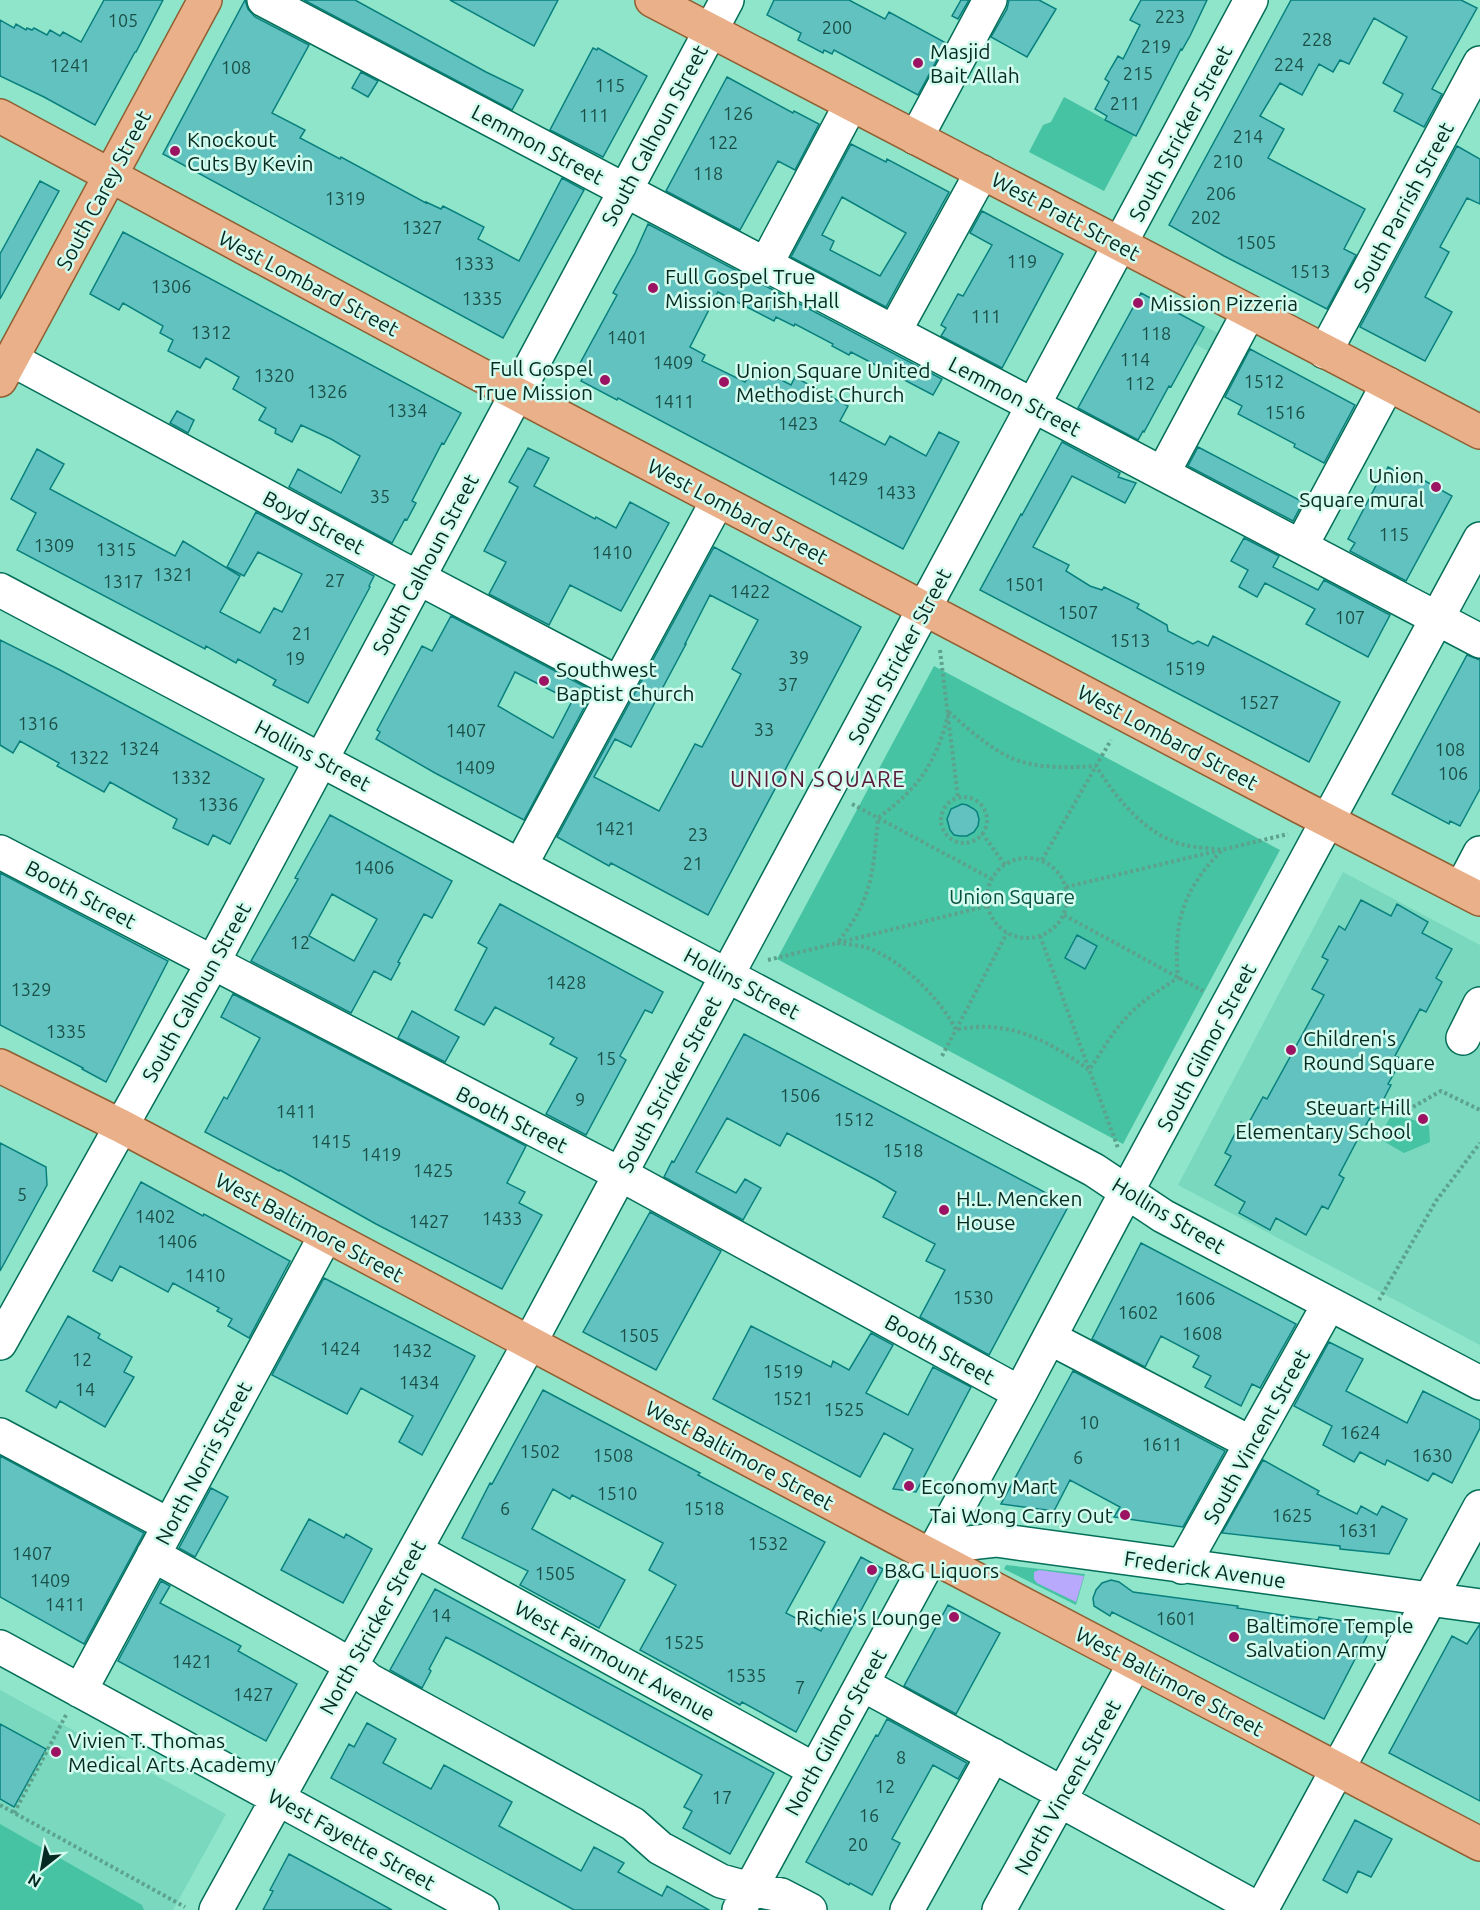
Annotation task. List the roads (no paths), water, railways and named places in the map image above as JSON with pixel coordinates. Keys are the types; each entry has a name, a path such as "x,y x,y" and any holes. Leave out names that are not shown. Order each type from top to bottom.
{"main road":[{"name":"South Carey Street","path":"6,370 205,0"},
{"name":"West Pratt Street","path":"652,0 1480,432"},
{"name":"West Lombard Street","path":"0,116 924,609 1471,894"},
{"name":"West Baltimore Street","path":"0,1066 121,1126 529,1344 1480,1844"}],"street":[{"name":"Lemmon Street","path":"264,0 1480,641"},
{"name":"South Calhoun Street","path":"0,1343 212,964 727,0"},
{"path":"916,138 990,0"},
{"name":"South Stricker Street","path":"529,1344 1251,0"},
{"name":"South Parrish Street","path":"1325,352 1480,63"},
{"path":"766,264 851,104"},
{"path":"894,332 982,172"},
{"path":"1163,473 1250,312"},
{"name":"Boyd Street","path":"6,370 418,578 618,683"},
{"path":"1301,546 1388,384"},
{"path":"520,866 718,500"},
{"name":"South Gilmor Street","path":"932,1555 1480,539"},
{"name":"Hollins Street","path":"0,590 1094,1170 1163,1216 1480,1383"},
{"name":"Booth Street","path":"0,852 620,1174 1020,1393"},
{"path":"1471,894 1480,853"},
{"path":"1462,1038 1480,1004"},
{"name":"North Norris Street","path":"73,1703 326,1235"},
{"name":"South Vincent Street","path":"1182,1567 1329,1304"},
{"path":"1050,1338 1251,1443"},
{"name":"North Stricker Street","path":"200,1909 277,1798 529,1344"},
{"path":"0,1435 169,1525"},
{"path":"862,1684 993,1755 1060,1796 1260,1910 1480,1507"},
{"name":"Frederick Avenue","path":"932,1555 969,1543 996,1540 1480,1606"},
{"name":"West Fairmount Avenue","path":"415,1550 815,1770"},
{"name":"North Gilmor Street","path":"744,1899 932,1555"},
{"path":"153,1556 351,1665 369,1680 633,1824 660,1848 722,1881 744,1899 781,1894 810,1910"},
{"name":"West Fayette Street","path":"0,1647 73,1703 277,1798 482,1910"},
{"name":"North Vincent Street","path":"999,1910 1135,1663"},
{"path":"908,1910 993,1755"}],"place":[{"name":"Masjid Bait Allah","path":"918,63"},
{"name":"Knockout Cuts By Kevin","path":"175,151"},
{"name":"Full Gospel True Mission Parish Hall","path":"653,288"},
{"name":"Mission Pizzeria","path":"1138,303"},
{"name":"Full Gospel True Mission","path":"605,380"},
{"name":"Union Square United Methodist Church","path":"724,382"},
{"name":"Union Square mural","path":"1436,487"},
{"name":"Southwest Baptist Church","path":"544,681"},
{"name":"Children's Round Square","path":"1291,1050"},
{"name":"Steuart Hill Elementary School","path":"1423,1119"},
{"name":"H.L. Mencken House","path":"944,1210"},
{"name":"Economy Mart","path":"909,1486"},
{"name":"Tai Wong Carry Out","path":"1125,1515"},
{"name":"B&G Liquors","path":"872,1570"},
{"name":"Richie's Lounge","path":"954,1617"},
{"name":"Baltimore Temple Salvation Army","path":"1234,1637"},
{"name":"Vivien T. Thomas Medical Arts Academy","path":"56,1752"}],"district":[{"name":"UNION SQUARE","path":"818,778"}],"park label":[{"name":"Union Square","path":"1012,896"}]}
